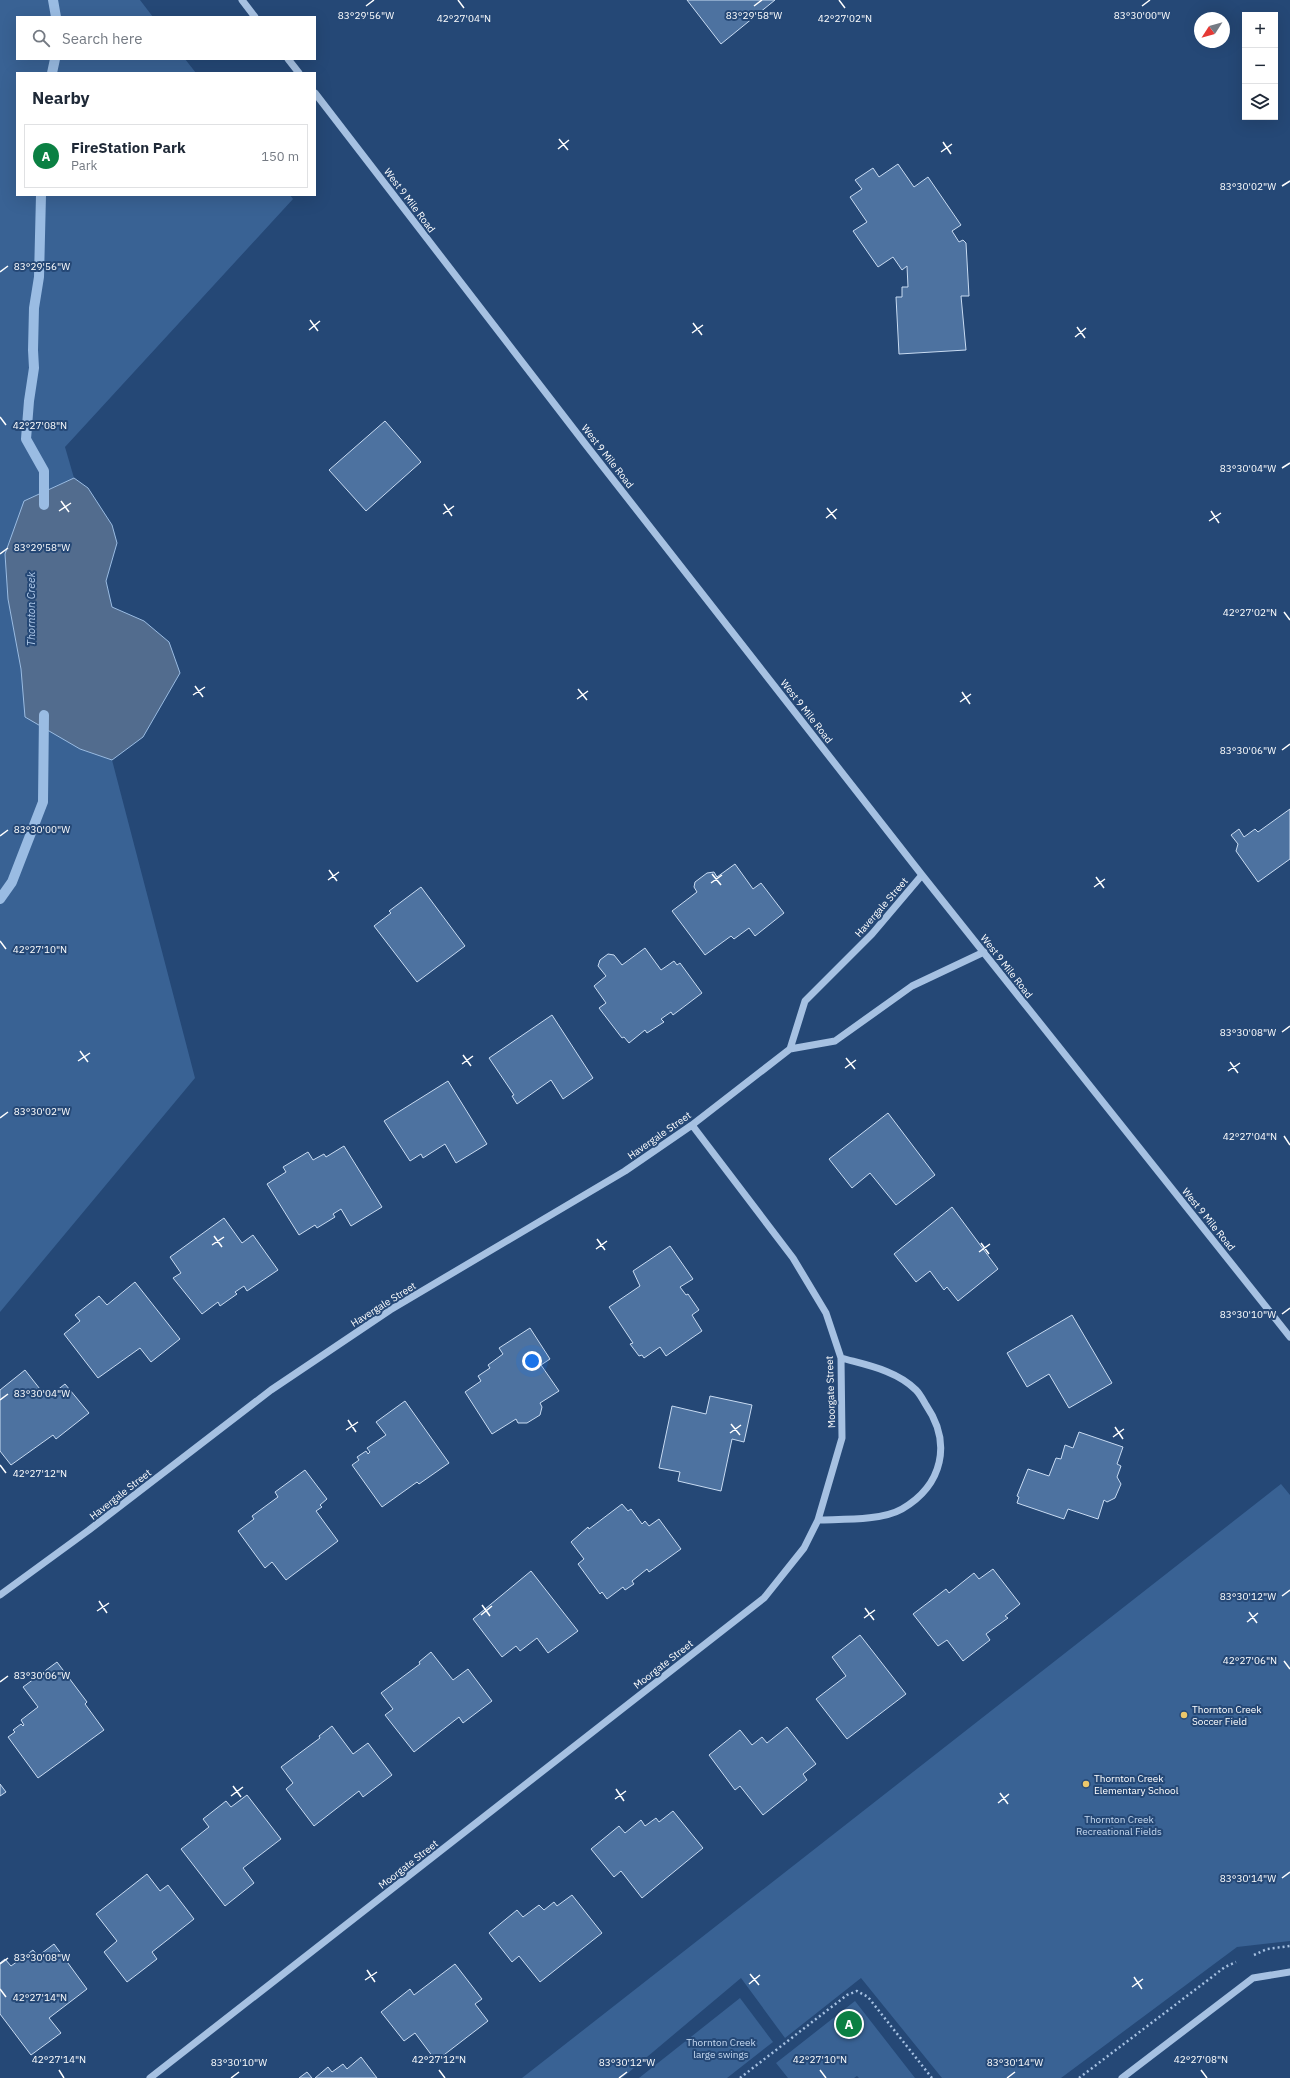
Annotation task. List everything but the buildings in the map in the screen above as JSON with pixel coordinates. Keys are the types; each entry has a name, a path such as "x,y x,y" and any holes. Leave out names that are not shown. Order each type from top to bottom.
{"street":[{"path":"242,0 255,16"},
{"path":"289,60 298,72"},
{"name":"West 9 Mile Road","path":"316,94 586,445 922,875 1290,1337"},
{"name":"Havergale Street","path":"790,1049 805,1001 872,934 922,875"},
{"name":"Havergale Street","path":"0,1595 89,1530 271,1390 390,1310 625,1172 692,1125 790,1049 835,1041 912,986 984,952"},
{"name":"Moorgate Street","path":"150,2078 764,1598 804,1548 818,1520 842,1438 841,1358 826,1313 793,1258 692,1125"},
{"path":"818,1520 871,1518 902,1509 924,1491 939,1467 942,1444 934,1417 916,1390 888,1372 841,1358"},
{"path":"1122,2078 1253,1978 1290,1972"}],"path":[{"path":"1253,1955 1267,1949 1290,1946"},
{"path":"1079,2078 1225,1967 1239,1961"},
{"path":"740,2078 847,1994 857,1991 868,1997 932,2078"}],"green space":[{"path":"0,0 140,0 152,16 16,16 16,60 186,60 195,72 16,72 16,196 291,196 293,199 65,447 74,478 24,501 8,599 21,669 80,749 112,760 195,1078 0,1312"},
{"name":"Thornton Creek Recreational Fields","path":"1281,1484 1290,1495 1290,1941 1237,1947 1061,2078 942,2078 861,1978 785,2038 741,1978 622,2078 522,2078"},
{"name":"Thornton Creek large swings","path":"740,1998 773,2042 727,2078 639,2078"},
{"path":"855,2001 915,2078 859,2078 857,2076 854,2078 788,2078 776,2063"}],"water":[{"path":"74,478 88,488 112,525 117,543 106,581 112,607 144,621 169,642 180,673 143,737 112,760 80,749 25,717 21,669 8,599 5,554 24,501"}],"waterway":[{"name":"Thornton Creek","path":"53,0 56,16"},
{"name":"Thornton Creek","path":"52,72 55,60"},
{"name":"Thornton Creek","path":"41,196 39,277 34,308 34,368 29,401 26,439 44,471 44,505"},
{"name":"Thornton Creek","path":"0,899 12,882 43,802 44,715"}],"place":[{"name":"Thornton Creek Soccer Field","path":"1184,1715"},
{"name":"Thornton Creek Elementary School","path":"1086,1784"},
{"name":"FireStation Park","path":"849,2024"}]}
